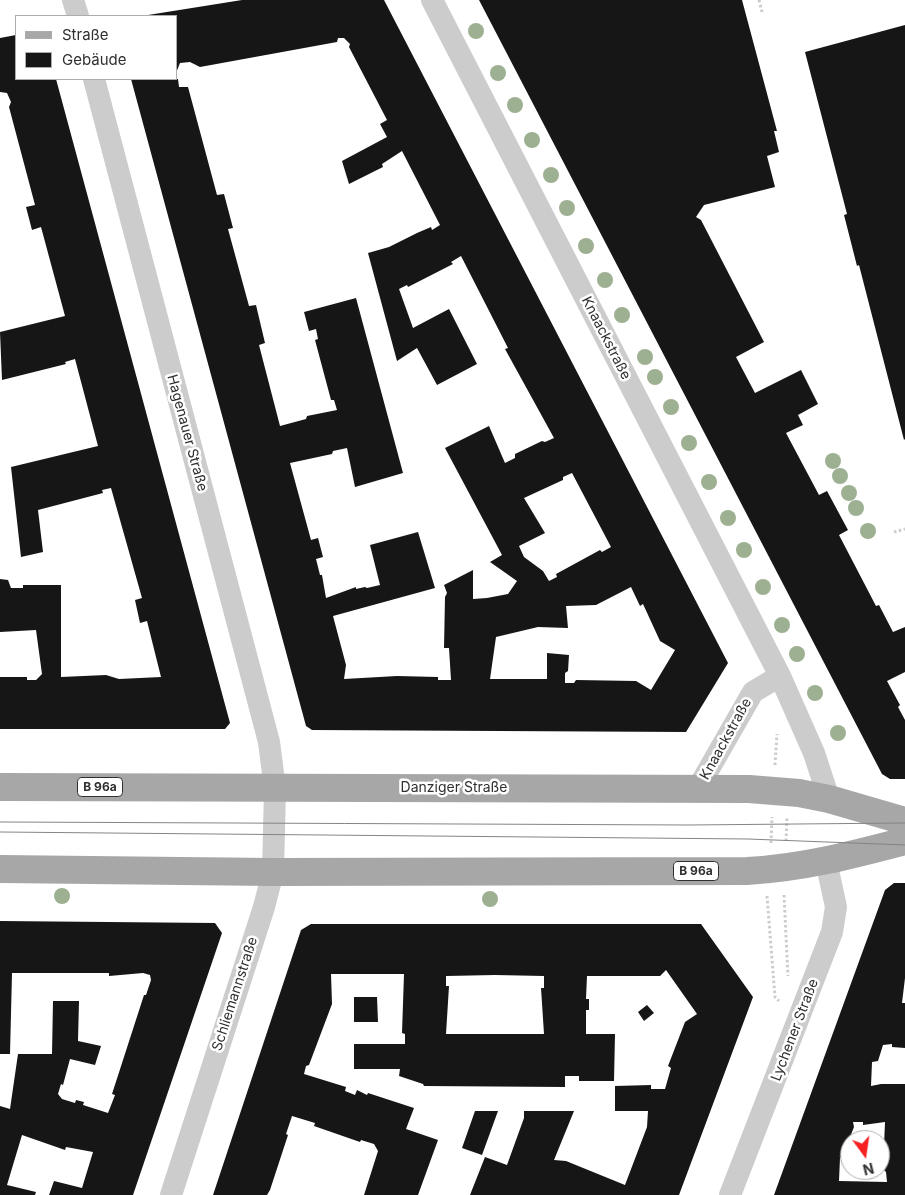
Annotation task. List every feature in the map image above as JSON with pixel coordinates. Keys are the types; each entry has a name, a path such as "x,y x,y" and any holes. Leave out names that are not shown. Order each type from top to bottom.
{"main road":[{"name":"Danziger Straße","path":"0,787 275,789 698,788 781,792 829,799 905,820"},
{"name":"B 96a","path":"0,869 273,872 777,869 826,861 905,841"}],"street":[{"path":"73,0 78,15"},
{"name":"Knaackstraße","path":"432,0 780,676 814,753 829,799"},
{"name":"Hagenauer Straße","path":"94,80 269,742 275,789"},
{"name":"Knaackstraße","path":"698,788 752,692 780,676"},
{"name":"Schliemannstraße","path":"171,1195 264,907 273,872 275,789"},
{"name":"Lychener Straße","path":"730,1195 798,1025 832,932 836,907 826,861"}],"path":[{"path":"759,0 762,12"},
{"path":"894,532 905,529"},
{"path":"776,749 781,792 777,869 767,914 775,997 798,1025"},
{"path":"781,792 777,869 784,901 788,977"}],"building":[{"path":"242,0 384,0 728,663 686,732 312,730 306,726 131,80 178,79 179,87 188,87 217,195 224,194 233,228 228,229 249,306 256,305 265,343 259,345 280,426 306,419 307,416 337,410 334,400 331,400 315,340 318,339 316,329 309,331 304,312 356,298 403,473 355,487 347,448 333,451 332,454 290,463 311,540 318,538 323,557 316,559 320,575 322,575 326,598 356,587 356,589 380,585 370,545 418,532 435,588 333,616 346,665 344,679 397,676 438,677 438,680 451,680 449,648 444,648 445,597 447,593 444,585 473,570 473,599 508,594 517,581 490,562 502,555 445,448 489,426 505,463 515,458 515,454 542,441 545,442 554,438 505,349 508,348 461,256 451,262 453,264 408,287 407,285 399,289 413,328 449,309 477,364 437,385 417,348 397,361 368,253 389,247 417,233 431,227 432,230 440,225 402,151 382,164 383,167 349,184 342,161 387,137 380,124 387,120 349,47 350,44 344,38 338,38 337,42 200,67 190,62 180,63 178,68 178,15 148,15","holes":["572,473 611,547 602,552 600,550 556,574 557,577 549,581 543,571 524,557 519,546 545,533 524,498 563,480 563,477","631,587 640,606 643,604 660,641 675,650 651,690 636,681 576,680 574,683 565,683 569,655 547,653 547,679 490,679 496,637 538,627 568,628 566,606 596,605"]},
{"path":"479,0 742,0 777,131 774,131 779,152 767,156 775,187 704,205 696,217 701,220 764,342 736,357 755,393 801,370 818,404 798,415 803,425 786,433 819,495 827,491 848,530 839,535 876,606 879,605 893,632 905,627 905,672 887,681 900,705 898,707 905,720 905,779 890,779 882,774"},
{"path":"905,25 904,440 859,265 857,266 844,215 847,214 805,52"},
{"path":"15,35 15,80 56,80 230,723 225,729 0,729 0,677 27,677 27,680 36,680 42,674 36,630 0,632 0,579 8,580 11,588 23,588 23,585 61,585 61,677 106,675 119,679 161,677 147,621 140,623 135,600 142,598 111,488 102,490 103,493 38,510 43,552 21,557 11,467 98,446 75,359 65,362 66,364 2,380 0,332 65,316 41,227 32,230 26,207 35,205 9,107 11,102 7,93 0,92 0,38"},
{"path":"894,883 905,883 905,978 902,1003 905,1003 905,1048 892,1047 892,1044 883,1045 878,1061 872,1062 871,1086 905,1084 905,1195 774,1195 885,890"},
{"path":"0,921 215,923 222,933 133,1195 49,1195 54,1181 82,1188 93,1152 66,1147 65,1150 22,1135 7,1185 36,1192 35,1195 0,1195 0,1106 10,1109 18,1054 52,1054 53,1001 79,1001 78,1041 101,1046 95,1065 70,1059 63,1085 61,1084 58,1094 62,1099 75,1103 76,1100 84,1102 83,1105 108,1113 115,1095 112,1094 144,995 146,995 151,980 150,975 143,973 109,976 109,973 12,973 10,1054 0,1054"},
{"path":"311,924 701,924 753,997 679,1195 470,1195 485,1157 507,1165 524,1118 524,1111 574,1111 554,1160 566,1161 625,1185 647,1127 648,1111 615,1111 615,1086 651,1085 651,1089 665,1089 671,1068 668,1066 685,1022 697,1014 666,970 660,976 587,976 586,999 589,999 589,1010 586,1010 586,1034 615,1034 614,1081 579,1081 579,1076 565,1076 565,1087 424,1086 399,1076 400,1069 354,1069 354,1044 405,1044 405,1034 402,1033 404,974 331,974 332,1004 304,1074 346,1087 345,1091 355,1095 357,1090 367,1095 368,1093 414,1108 406,1129 438,1140 418,1195 364,1195 378,1151 374,1144 361,1140 360,1142 314,1126 315,1123 292,1116 286,1134 288,1135 267,1195 213,1195 301,930","holes":["446,976 544,976 544,988 541,988 544,1034 446,1034 449,986 446,986"]},
{"path":"354,997 377,997 378,1022 354,1022"},
{"path":"647,1005 654,1013 644,1021 638,1012"},
{"path":"475,1111 498,1111 482,1155 462,1148"}],"tram line":[{"path":"0,822 689,825 905,823"},
{"path":"0,832 748,839 905,845"}]}
